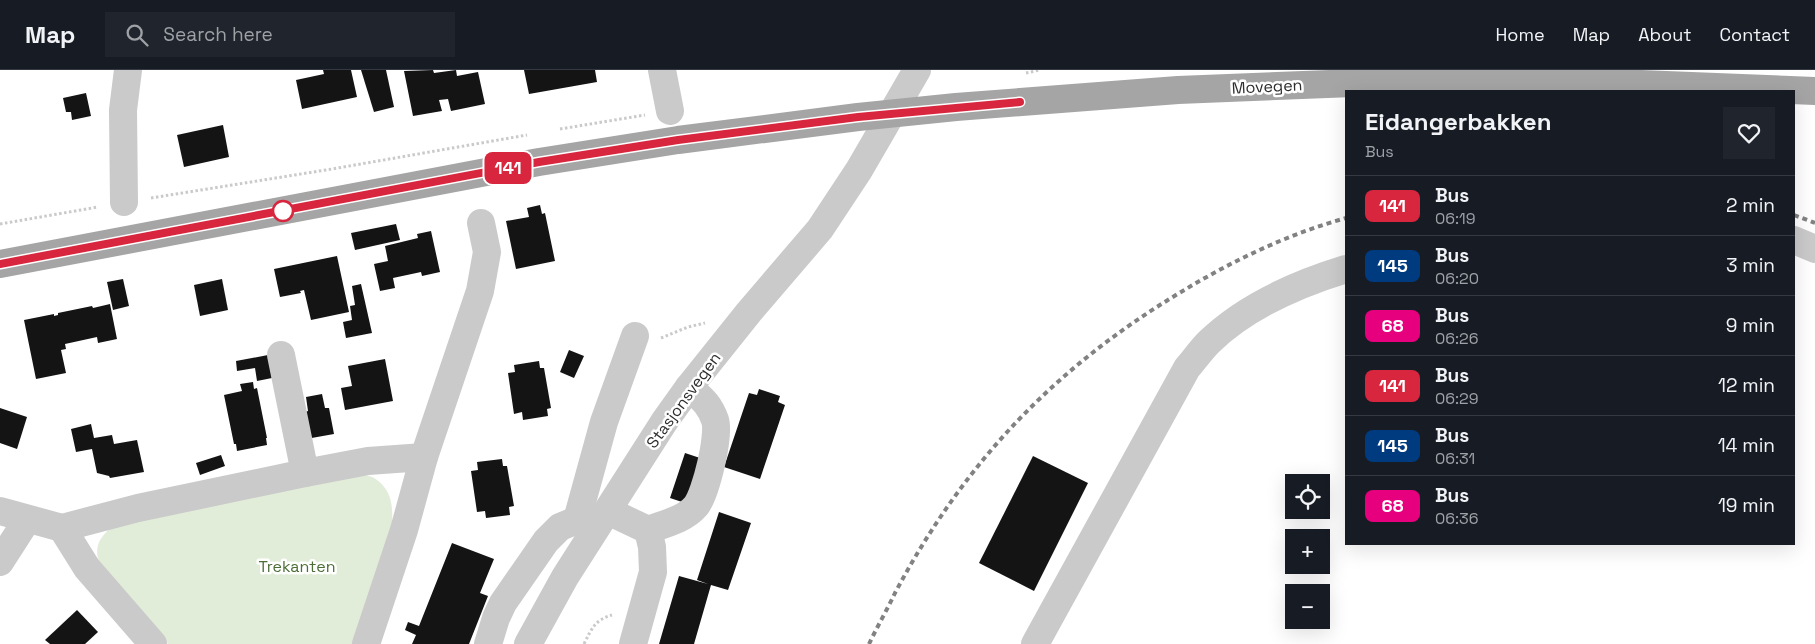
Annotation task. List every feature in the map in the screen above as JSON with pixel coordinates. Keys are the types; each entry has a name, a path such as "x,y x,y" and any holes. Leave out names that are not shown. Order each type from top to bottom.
{"main road":[{"name":"Movegen","path":"0,264 548,160 678,140 858,117 1178,90 1430,80 1636,84 1789,90"},
{"name":"Movegen","path":"1795,90 1815,91"}],"street":[{"path":"124,202 123,110 128,70"},
{"path":"662,70 670,111"},
{"name":"Stasjonsvegen","path":"528,644 593,521 689,387 820,229 859,170 917,70"},
{"path":"366,644 404,530 424,456 480,291 487,252 481,222"},
{"path":"1795,240 1815,249"},
{"path":"1036,644 1182,377 1208,342 1244,314 1304,283 1345,269"},
{"path":"593,521 604,422 633,343"},
{"path":"282,355 304,473"},
{"path":"488,644 503,602 546,541 560,527 593,521 648,530 682,518 695,507 701,497 713,454 716,422 707,402 689,387"},
{"path":"0,511 62,528 138,508 304,473 368,461 424,456"},
{"path":"0,562 28,520"},
{"path":"62,528 87,568 153,644"},
{"path":"633,644 653,572 652,547 648,530"}],"path":[{"path":"633,343 706,323"},
{"path":"584,644 593,627 601,618 619,614 640,618"}],"green space":[{"name":"Trekanten","path":"358,474 375,479 386,489 392,506 392,524 354,644 168,644 114,586 100,566 97,555 98,545 104,535 115,525"}],"building":[{"path":"323,70 351,70 357,97 302,109 296,80 324,74"},
{"path":"361,70 386,70 394,107 374,112"},
{"path":"433,70 434,73 456,70 457,76 478,72 485,104 451,111 448,99 439,100 442,111 413,116 404,71"},
{"path":"524,70 595,70 597,82 529,94"},
{"path":"86,93 91,116 72,120 71,112 66,112 63,98"},
{"path":"223,125 229,157 184,167 177,135"},
{"path":"540,205 542,214 545,213 555,261 516,269 506,221 529,217 527,208"},
{"path":"396,224 400,240 355,250 351,233"},
{"path":"431,231 440,272 422,276 421,272 393,278 395,288 380,291 374,264 388,261 385,246 418,238 417,234"},
{"path":"337,256 349,312 311,320 304,290 300,291 301,293 280,297 274,269"},
{"path":"123,279 129,306 113,310 107,282"},
{"path":"222,279 228,310 200,316 194,285"},
{"path":"361,284 372,333 346,338 343,322 352,320 350,306 355,305 352,286"},
{"path":"110,304 117,339 98,343 97,337 65,344 66,349 61,350 66,373 36,379 24,320 54,314 54,316 58,315 58,313"},
{"path":"569,350 584,356 574,378 560,372"},
{"path":"268,355 272,378 257,381 255,368 237,371 236,361"},
{"path":"385,359 393,401 345,410 341,388 352,386 348,366"},
{"path":"539,361 540,368 544,368 551,408 547,409 548,416 523,420 522,412 514,414 508,373 515,372 514,365"},
{"path":"253,382 254,389 257,388 267,445 237,451 224,395 242,391 240,384"},
{"path":"759,389 780,396 778,402 785,405 760,479 724,467 749,393 757,395"},
{"path":"322,394 325,408 329,408 334,434 306,439 302,413 308,411 306,397"},
{"path":"0,408 27,417 17,449 0,443"},
{"path":"91,424 94,438 112,435 114,444 137,440 144,472 110,478 109,476 97,473 92,449 76,452 71,429"},
{"path":"685,453 703,459 688,504 670,498"},
{"path":"221,455 225,466 200,475 196,463"},
{"path":"1033,456 1088,483 1034,591 979,563"},
{"path":"502,459 503,466 507,466 514,506 509,507 510,515 486,518 485,511 477,512 471,471 478,470 477,462"},
{"path":"719,512 751,523 728,590 711,585 694,644 659,644 679,576 708,584 697,580"},
{"path":"452,543 494,559 480,593 488,596 469,644 412,644 416,635 405,630 408,622 419,626"},
{"path":"77,610 98,632 85,644 50,644 45,640"}],"railway":[{"path":"1795,215 1815,223"},
{"path":"869,644 922,546 951,502 982,461 1016,422 1053,386 1092,353 1135,321 1200,281 1261,249 1303,232 1345,218"}],"bus line":[{"name":"141","path":"0,264 539,162 678,140 858,117 1020,102"}]}
